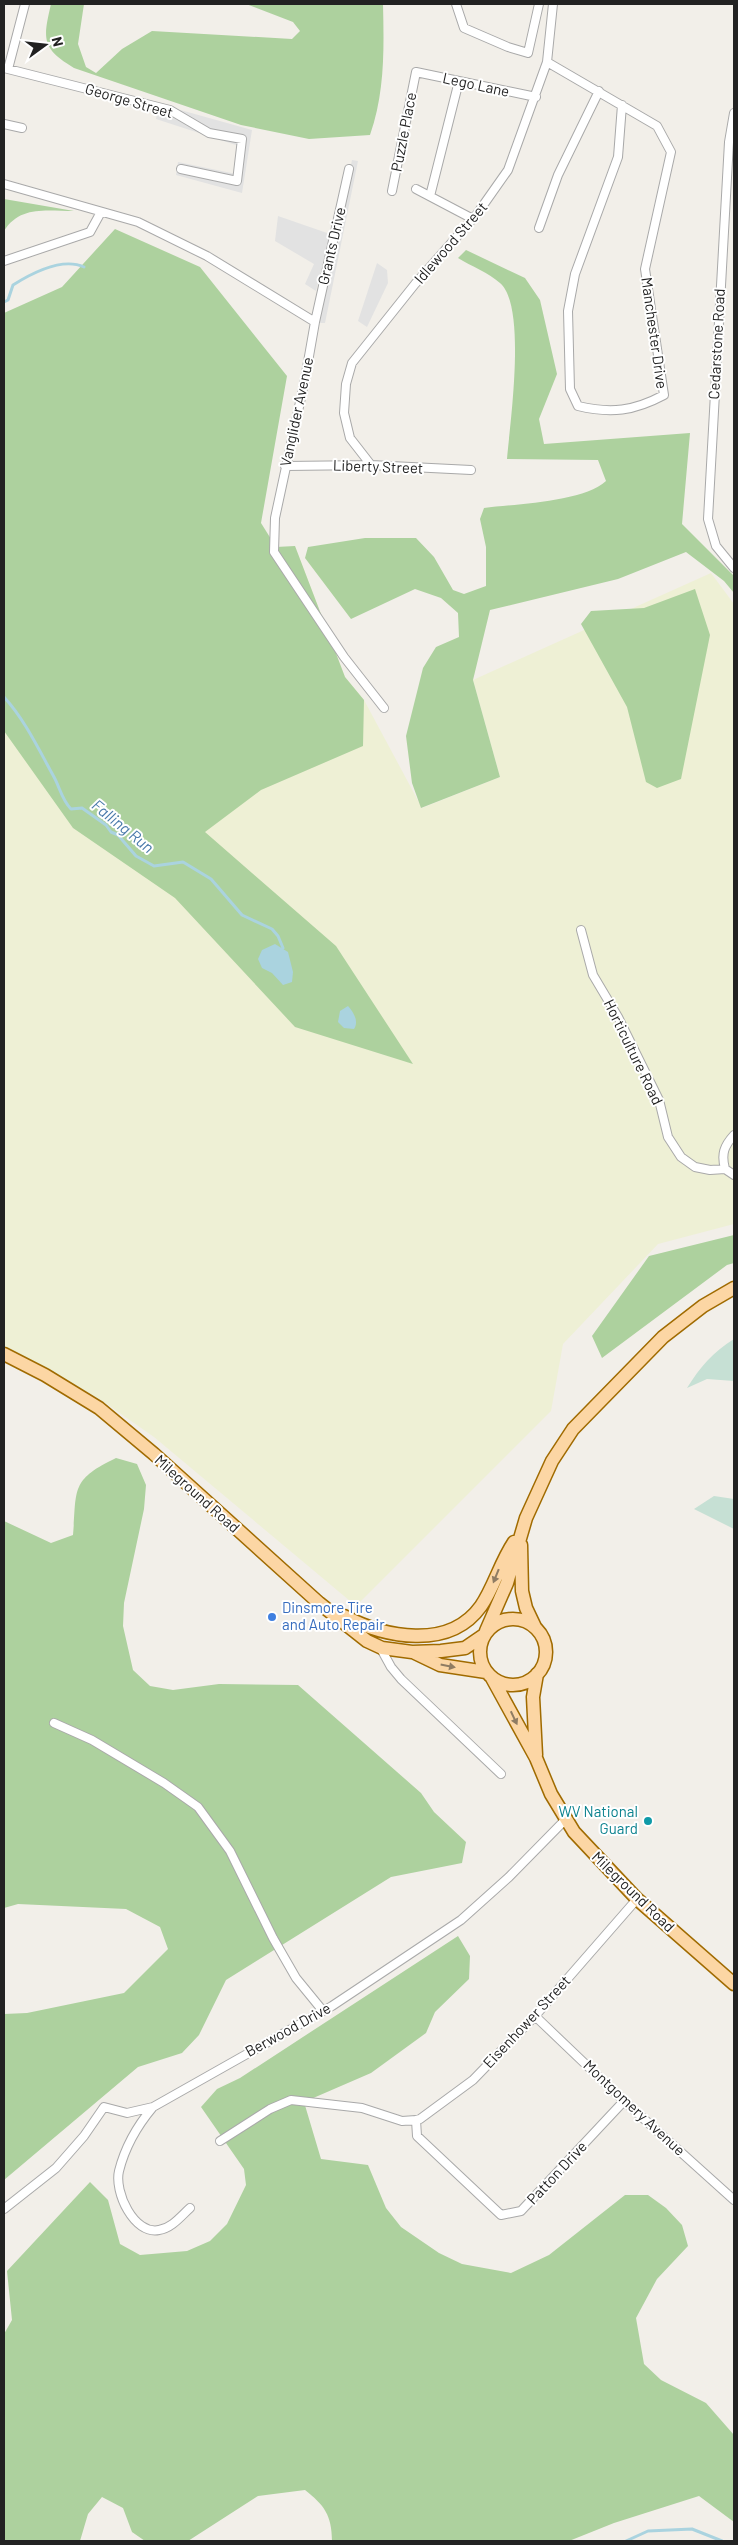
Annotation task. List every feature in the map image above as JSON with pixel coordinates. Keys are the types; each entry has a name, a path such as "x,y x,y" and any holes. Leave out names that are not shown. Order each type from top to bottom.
{"main road":[{"path":"520,1534 522,1591 526,1608 545,1646 544,1664 537,1674 526,1683 517,1685 500,1683 489,1675 479,1651 507,1583 520,1534 552,1461 573,1429 663,1337 703,1306 734,1288"},
{"name":"Mileground Road","path":"4,1354 45,1375 99,1408 154,1454 319,1603 367,1641 380,1648 412,1652 465,1648 485,1633"},
{"path":"319,1603 376,1631 397,1635 422,1636 454,1628 474,1614 482,1605 502,1560 520,1534"},
{"path":"485,1633 505,1619 515,1618 535,1627"},
{"name":"Mileground Road","path":"412,1652 440,1664 489,1675 536,1758 565,1820 606,1868 637,1899 733,1981"},
{"name":"Mileground Road","path":"536,1758 533,1697 537,1674"}],"street":[{"path":"6,68 25,4"},
{"path":"456,4 464,28 508,47 528,52 539,4"},
{"name":"Idlewood Street","path":"371,465 350,438 344,413 346,384 352,363 415,284 473,219 508,170 536,97 547,62 553,4"},
{"name":"Manchester Drive","path":"547,62 599,91 657,126 671,152 645,269 664,395 643,406 602,412 578,406 570,389 568,311 575,274 618,157 622,105"},
{"name":"George Street","path":"6,68 170,110 210,133 242,140 237,181 181,169"},
{"name":"Lego Lane","path":"416,72 536,97"},
{"name":"Puzzle Place","path":"392,191 416,72"},
{"path":"430,196 459,81"},
{"path":"539,228 558,175 599,91"},
{"name":"Cedarstone Road","path":"734,113 728,161 708,519 716,546 734,568"},
{"path":"4,124 22,128"},
{"name":"Grants Drive","path":"314,322 349,169"},
{"path":"4,184 138,222 207,256 314,322"},
{"path":"416,189 473,219"},
{"path":"4,261 90,232 101,212"},
{"name":"Vanglider Avenue","path":"314,322 305,379 285,466 276,518 274,552 344,657 384,708"},
{"name":"Liberty Street","path":"285,466 371,465 472,470"},
{"name":"Horticulture Road","path":"581,930 593,975 618,1017 659,1100 668,1137 681,1157 695,1167 725,1170"},
{"path":"734,1135 725,1146 722,1160 725,1170 734,1176"},
{"name":"Mileground Road","path":"380,1648 391,1667 401,1678 501,1774"},
{"path":"54,1723 92,1740 164,1783 198,1807 230,1851 273,1938 296,1978 324,2011"},
{"name":"Berwood Drive","path":"4,2209 56,2168 84,2136 104,2107 127,2113 153,2107 324,2011 461,1920 509,1877 565,1820"},
{"name":"Eisenhower Street","path":"416,2120 473,2080 535,2016 637,1899"},
{"name":"Montgomery Avenue","path":"535,2016 624,2101 734,2200"},
{"path":"220,2141 270,2109 291,2100 362,2108 402,2121 416,2120"},
{"name":"Patton Drive","path":"416,2120 417,2136 501,2216 521,2211 624,2101"},
{"path":"153,2107 139,2123 118,2173 123,2199 130,2216 143,2227 158,2231 168,2227 190,2208"}],"green space":[{"path":"51,4 84,4 78,44 86,67 96,73 122,49 152,31 292,39 300,31 293,22 246,4 383,4 381,87 370,135 309,139 241,125 74,68 55,54 47,42 46,34"},
{"path":"4,199 74,211 44,210 26,213 10,223 4,231"},
{"path":"115,229 200,267 287,376 261,523 276,547 295,546 345,677 364,700 363,746 261,790 205,832 336,946 413,1064 295,1027 175,898 73,828 4,731 4,313 62,287"},
{"path":"466,250 525,278 540,300 557,374 539,419 544,444 690,433 682,524 734,576 734,593 724,581 686,552 618,579 490,610 473,680 500,777 421,808 412,783 406,736 423,668 436,647 459,637 458,613 441,598 415,589 351,619 305,558 308,547 365,538 416,538 434,557 453,590 464,594 486,586 486,547 480,519 484,508 566,498 582,494 606,481 598,460 507,459 515,366 513,315 508,296 500,283 458,258"},
{"path":"295,546 345,677 364,700 422,808 500,777 473,680 711,573 734,604 734,1224 658,1244 563,1344 551,1411 356,1606 154,1437 101,1400 55,1373 4,1347 4,663"},
{"path":"695,589 710,635 681,779 657,788 646,782 627,707 581,624 591,611 644,608"},
{"path":"734,1235 734,1263 727,1265 602,1358 592,1336 649,1256"},
{"path":"734,1339 734,1381 707,1379 687,1388 708,1360"},
{"path":"116,1458 137,1464 146,1485 144,1509 124,1603 123,1626 133,1670 150,1686 173,1690 219,1684 298,1685 421,1793 434,1812 466,1842 462,1863 391,1877 226,1980 199,2035 182,2053 138,2067 4,2180 4,2014 27,2013 124,1993 168,1949 160,1927 126,1909 18,1904 4,1908 4,1521 51,1543 73,1535 76,1496 83,1480 90,1473"},
{"path":"714,1496 734,1499 734,1529 694,1509"},
{"path":"458,1936 470,1956 469,1979 435,2012 426,2033 371,2073 304,2102 321,2159 368,2165 386,2208 401,2227 439,2253 462,2264 511,2273 549,2255 625,2195 648,2195 666,2208 682,2225 688,2246 657,2279 636,2318 644,2364 661,2380 706,2403 734,2435 734,2522 699,2496 614,2523 569,2541 332,2541 332,2532 326,2511 305,2490 258,2496 188,2541 145,2541 132,2532 123,2508 102,2497 88,2514 80,2541 4,2541 4,2334 12,2320 7,2271 90,2182 108,2200 120,2244 140,2255 187,2251 210,2241 227,2224 246,2185 244,2169 201,2107 217,2089 240,2078"}],"shaded area":[{"path":"159,104 252,130 242,193 176,175 178,162 236,174 239,146 156,119"},
{"path":"352,160 358,161 325,323 319,323"},
{"path":"278,216 330,234 316,291 305,284 314,264 275,241"},
{"path":"377,263 387,270 388,283 367,327 358,321"}],"water":[{"path":"275,944 288,952 293,972 292,982 283,985 272,973 262,968 258,959 262,950"},
{"path":"348,1006 355,1017 354,1029 344,1028 338,1022 340,1011"}],"waterway":[{"path":"4,302 8,300 13,285 38,271 66,264 84,267"},
{"name":"Falling Run","path":"4,697 19,715 54,777 63,798 71,809 82,808 106,825 111,832 118,835 136,856 154,866 183,862 211,879 242,915 272,929 278,936 283,948"},
{"path":"626,2541 648,2531 692,2529 722,2541"}],"place":[{"name":"Dinsmore Tire and Auto Repair","path":"272,1617"},
{"name":"WV National Guard","path":"648,1821"}]}
